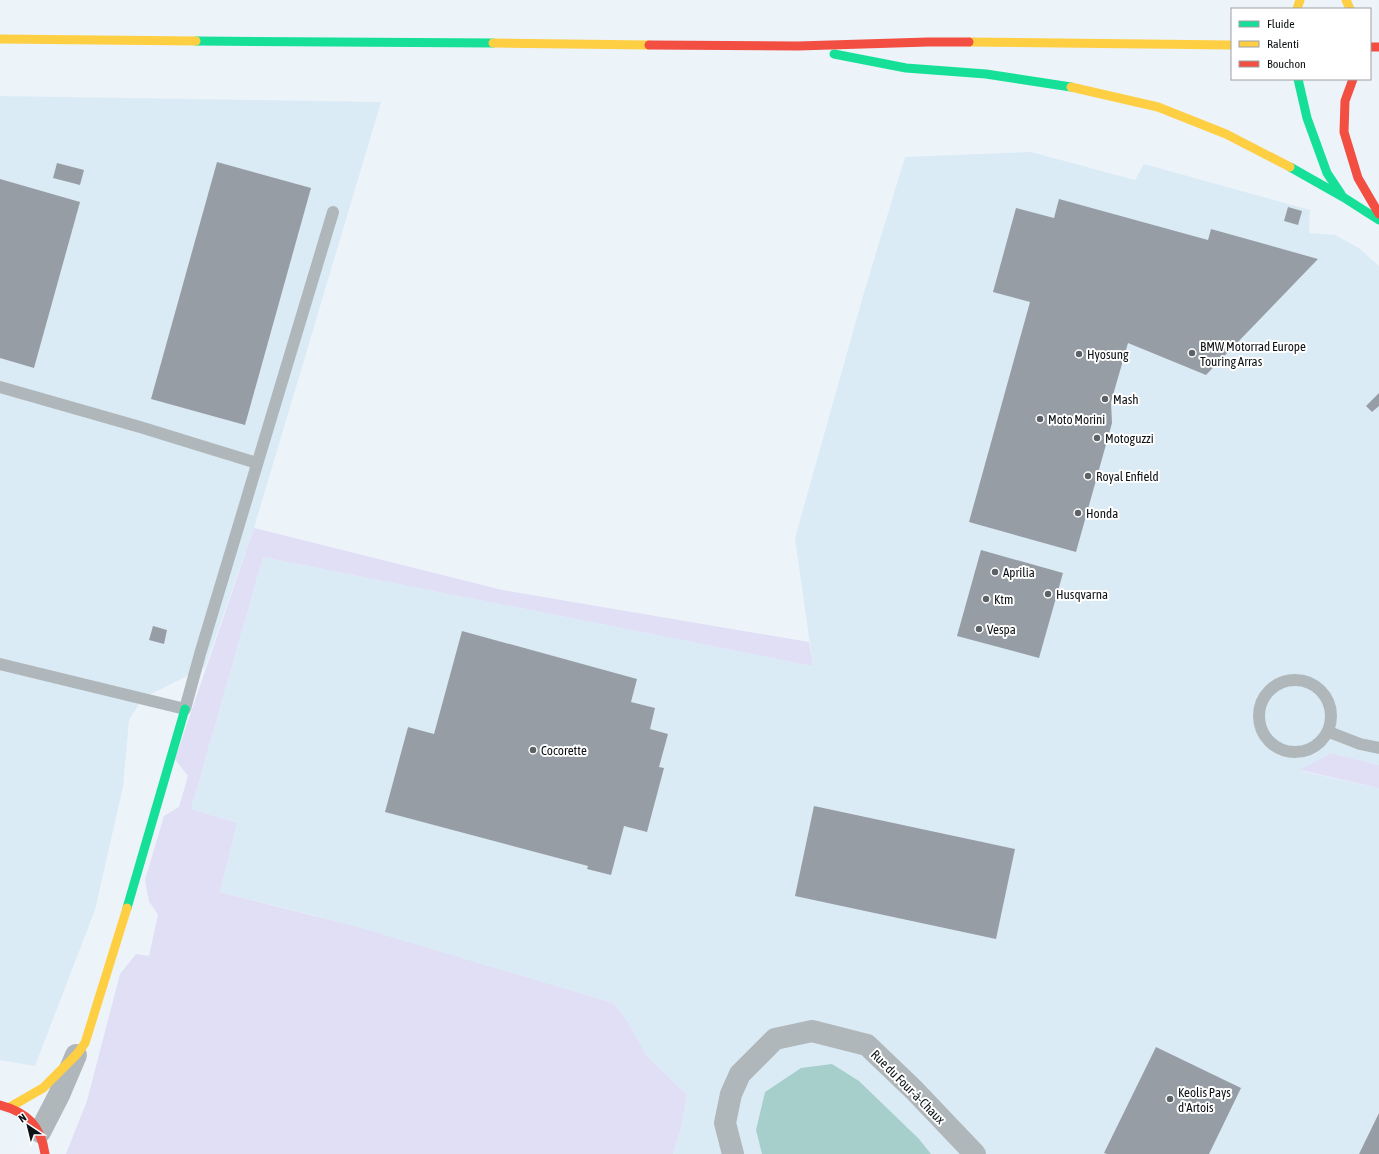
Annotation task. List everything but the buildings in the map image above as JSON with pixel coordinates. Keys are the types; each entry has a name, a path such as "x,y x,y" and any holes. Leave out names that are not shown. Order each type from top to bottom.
{"main road":[{"path":"0,39 798,46 928,42 1231,45"},
{"path":"798,46 906,68 986,74 1069,87 1158,107 1226,134 1274,158 1343,197 1379,220"},
{"path":"1298,80 1307,118 1327,173 1343,197"},
{"path":"1353,80 1345,100 1344,132 1358,178 1379,214"},
{"path":"10,1107 43,1088 77,1054 85,1043 108,972 185,709"},
{"path":"0,1105 10,1107 28,1116 40,1132 45,1146 45,1154"}],"street":[{"name":"Rue du Four-à-Chaux","path":"733,1154 725,1123 731,1094 740,1074 775,1039 812,1031 867,1045 914,1090 974,1154"},
{"path":"40,1132 60,1095 77,1054"}],"lane":[{"path":"0,664 185,709 200,654 333,212"},
{"path":"0,387 133,425 257,463"},
{"path":"1294,679 1312,683 1326,695 1332,713 1329,732 1320,743 1308,751 1294,753 1280,750 1269,742 1261,729 1259,718 1260,705 1267,693 1278,684 1294,679"},
{"path":"1329,732 1360,744 1379,748"}],"shaded area":[{"path":"0,96 381,102 254,528 205,667 143,698 129,720 123,787 95,910 35,1066 0,1060"},
{"path":"1031,152 1135,180 1144,164 1310,210 1309,233 1335,235 1359,248 1379,266 1379,765 1331,753 1301,771 1379,788 1379,1154 673,1154 681,1127 687,1095 647,1056 627,1021 613,1003 316,916 220,892 237,823 191,809 263,557 813,666 795,538 863,296 905,157"},
{"path":"254,528 502,590 809,642 813,666 263,557 191,809 237,823 220,892 354,926 613,1003 627,1021 647,1056 687,1095 681,1127 673,1154 66,1154 87,1101 120,974 136,954 149,956 158,915 149,901 145,880 164,816 179,807 188,776 175,759"},
{"path":"1331,753 1379,765 1379,788 1300,770"},
{"path":"832,1064 859,1081 919,1139 931,1154 762,1154 756,1130 765,1092 801,1068"}],"traffic: fast":[{"path":"196,41 493,43"},
{"path":"834,54 906,68 986,74 1071,87"},
{"path":"1298,80 1307,118 1327,173 1341,194"},
{"path":"1290,167 1343,197 1379,220"},
{"path":"127,908 185,709"}],"traffic: slow":[{"path":"1297,8 1300,0"},
{"path":"1346,0 1350,8"},
{"path":"0,39 196,41"},
{"path":"969,42 1231,45"},
{"path":"493,43 649,45"},
{"path":"1071,87 1158,107 1226,134 1290,167"},
{"path":"10,1107 43,1088 77,1054 85,1043 127,908"}],"traffic: jam":[{"path":"649,45 798,46 969,42"},
{"path":"1371,47 1379,47"},
{"path":"1353,80 1345,101 1344,132 1358,178 1379,214"},
{"path":"0,1105 18,1112 31,1122 40,1136 45,1154"}],"place":[{"name":"BMW Motorrad Europe Touring Arras","path":"1192,353"},
{"name":"Hyosung","path":"1079,354"},
{"name":"Mash","path":"1105,399"},
{"name":"Moto Morini","path":"1040,419"},
{"name":"Motoguzzi","path":"1097,438"},
{"name":"Royal Enfield","path":"1088,476"},
{"name":"Honda","path":"1078,513"},
{"name":"Aprilia","path":"995,572"},
{"name":"Husqvarna","path":"1048,594"},
{"name":"Ktm","path":"986,599"},
{"name":"Vespa","path":"979,629"},
{"name":"Cocorette","path":"533,750"},
{"name":"Keolis Pays d'Artois","path":"1170,1099"}]}
